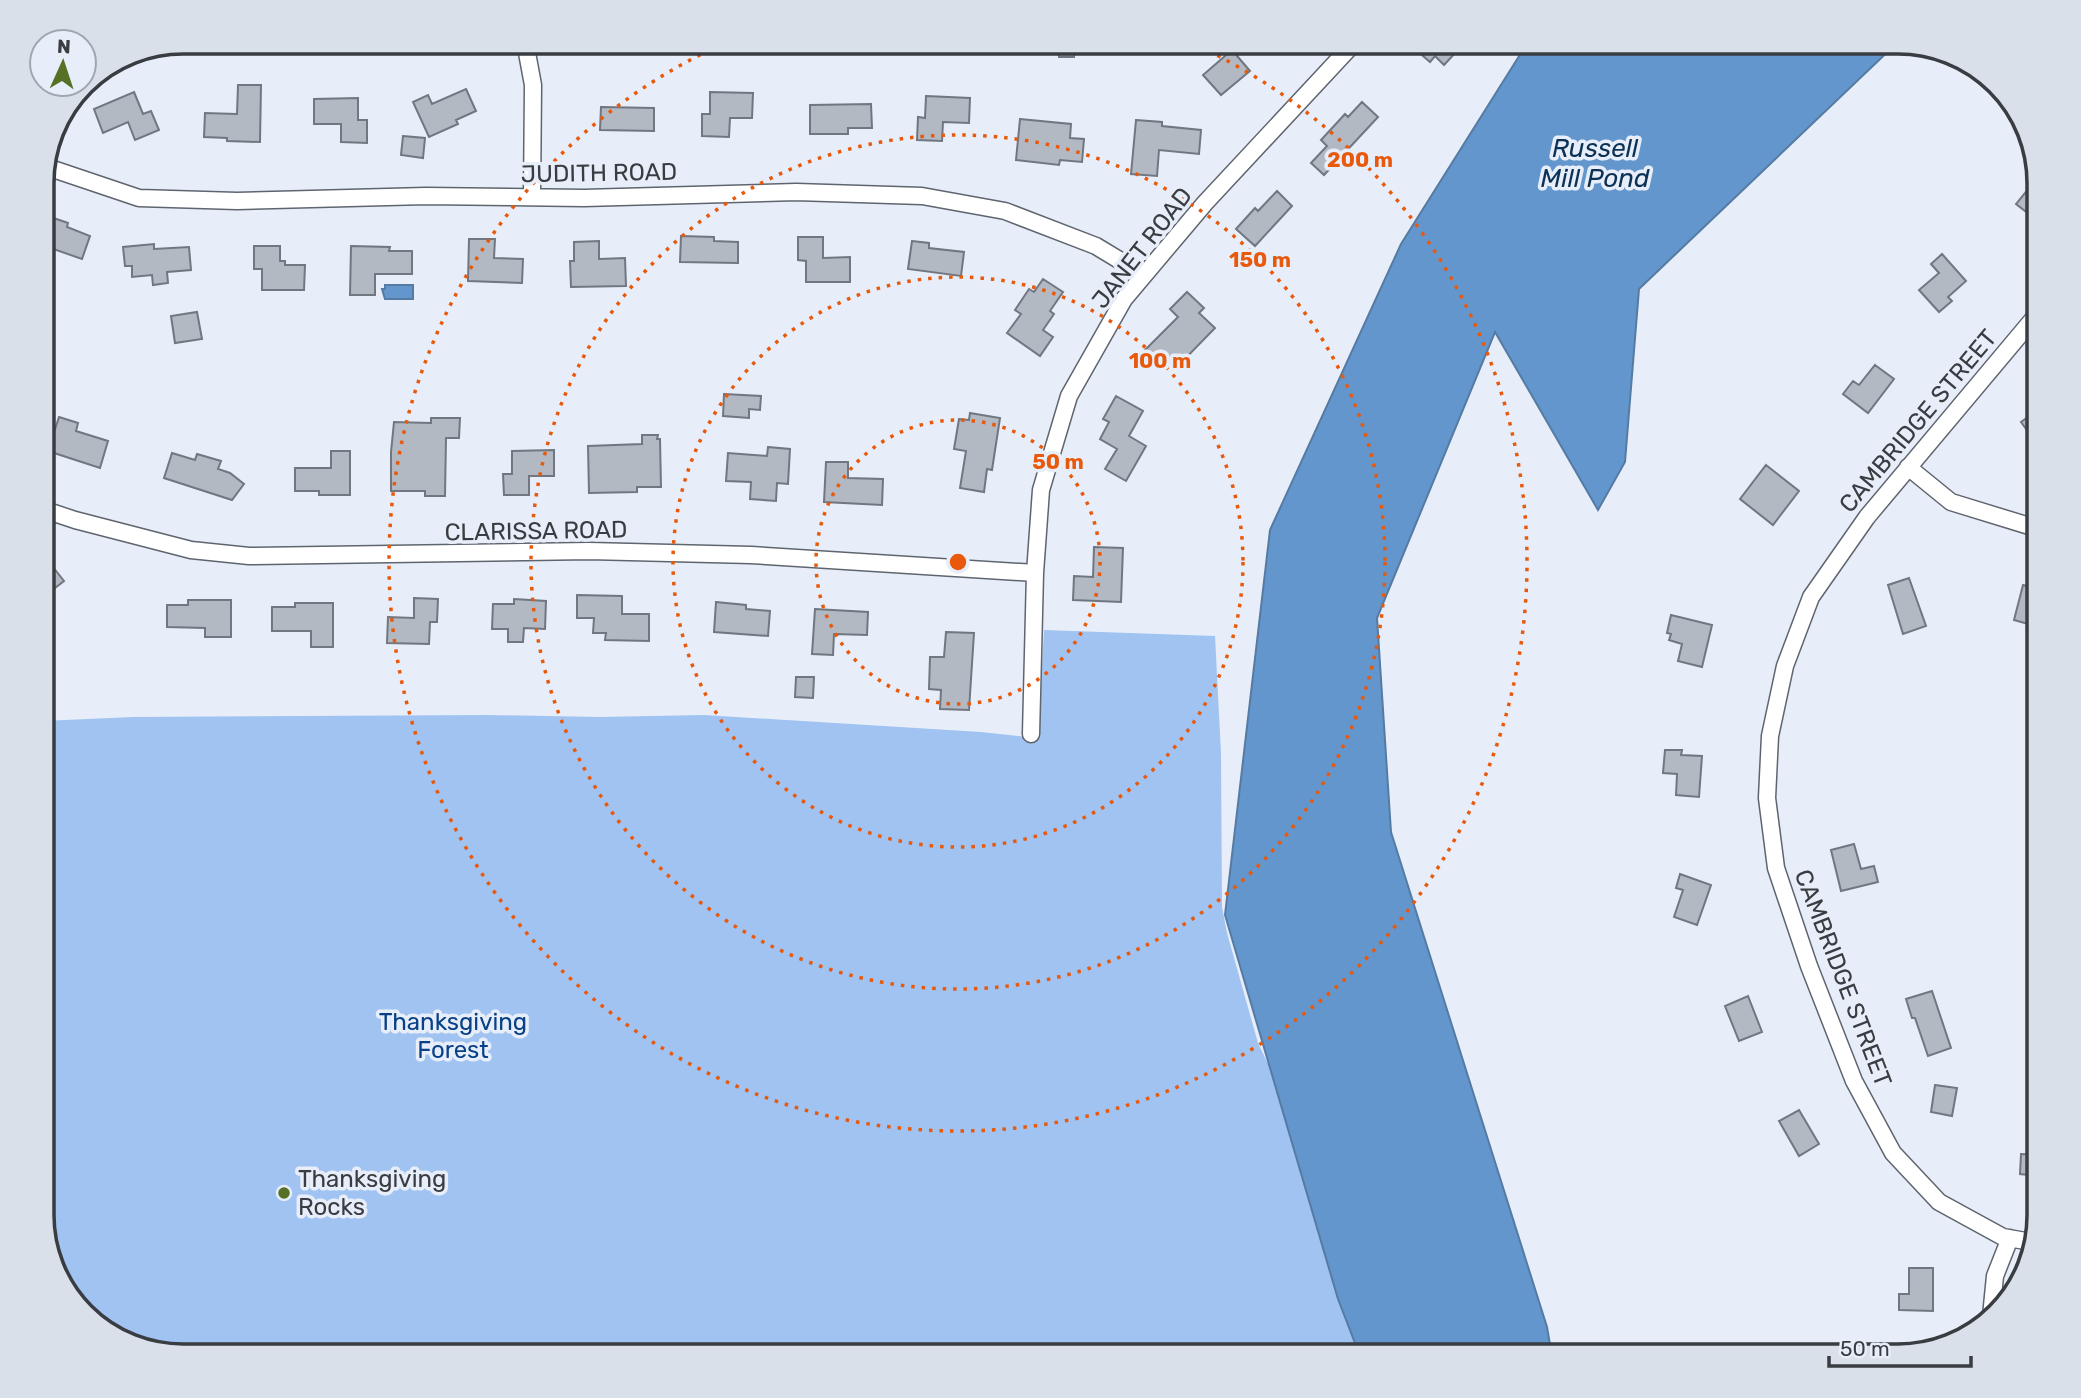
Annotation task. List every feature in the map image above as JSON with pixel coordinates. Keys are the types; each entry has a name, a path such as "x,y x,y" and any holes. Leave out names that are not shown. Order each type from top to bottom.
{"street":[{"name":"JANET ROAD","path":"1031,734 1035,573 1041,490 1069,396 1124,299 1205,203 1344,54"},
{"path":"527,55 533,85 532,197"},
{"name":"JUDITH ROAD","path":"55,170 139,198 237,201 796,192 922,196 1005,211 1096,246 1144,275"},
{"name":"CAMBRIDGE STREET","path":"2024,1240 2003,1237 1939,1202 1893,1153 1854,1081 1809,966 1776,868 1767,798 1770,736 1785,666 1811,597 1867,517 2027,326"},
{"path":"1908,467 1951,502 2027,524"},
{"name":"CLARISSA ROAD","path":"55,513 191,550 249,556 589,551 724,554 1035,573"},
{"path":"1992,1303 1995,1276 2010,1238"}],"green space":[{"name":"Thanksgiving Forest","path":"1044,630 1215,636 1221,753 1222,907 1227,933 1258,1043 1280,1089 1366,1344 183,1344 150,1339 112,1322 86,1300 72,1279 61,1256 55,1223 55,720 133,717 704,715 1038,738"}],"water":[{"name":"Russell Mill Pond","path":"1520,54 1885,54 1639,289 1625,462 1598,510 1495,332 1377,618 1391,832 1547,1327 1550,1344 1355,1344 1338,1299 1225,915 1270,530 1401,244"},
{"path":"385,285 413,285 413,299 385,299 382,289 385,289"}],"building":[{"path":"1059,54 1074,54 1074,57 1059,57"},
{"path":"1227,54 1236,54 1250,71 1221,95 1203,75"},
{"path":"1421,54 1454,54 1444,65 1435,56 1430,62"},
{"path":"238,85 261,85 260,142 204,137 205,113 237,114"},
{"path":"466,89 476,111 456,120 458,124 429,137 413,102 428,95 432,104"},
{"path":"134,92 143,114 151,111 159,130 135,140 128,122 103,133 94,109"},
{"path":"710,92 753,93 752,118 730,118 729,137 702,136 702,114 710,114"},
{"path":"926,96 970,98 969,123 943,122 942,141 917,140 918,117 925,118"},
{"path":"358,98 358,120 367,120 367,143 341,142 341,124 314,124 314,99"},
{"path":"1362,102 1378,117 1324,175 1311,163 1327,146 1321,140 1345,114 1348,117"},
{"path":"871,104 872,128 848,128 848,134 810,134 810,105"},
{"path":"601,107 654,108 654,131 600,130"},
{"path":"1020,119 1071,124 1070,138 1084,139 1082,162 1060,160 1059,165 1016,160"},
{"path":"1136,120 1201,130 1199,154 1159,150 1157,176 1131,174"},
{"path":"403,136 425,138 423,158 401,155"},
{"path":"2027,190 2027,213 2016,204"},
{"path":"1277,191 1292,206 1255,246 1236,229 1255,208 1258,211"},
{"path":"55,218 68,223 67,227 90,236 82,259 55,250"},
{"path":"681,236 714,237 714,241 738,242 738,263 680,262"},
{"path":"798,237 823,237 823,258 850,257 850,282 806,282 806,261 798,260"},
{"path":"469,239 495,239 494,258 523,259 522,283 468,281"},
{"path":"599,241 599,259 625,258 626,286 571,287 570,261 574,261 574,242"},
{"path":"912,241 929,243 929,248 964,252 961,276 908,269"},
{"path":"154,244 154,249 189,247 191,270 167,272 168,283 153,285 152,275 132,277 132,266 125,266 123,247"},
{"path":"254,246 280,246 280,261 285,261 285,265 305,265 304,290 262,290 262,269 254,269"},
{"path":"351,246 390,247 389,251 412,251 412,274 375,274 375,295 350,295"},
{"path":"1942,254 1966,281 1948,297 1952,301 1939,312 1919,290 1939,273 1931,264"},
{"path":"1043,279 1063,292 1050,311 1054,314 1043,330 1053,337 1040,356 1007,333 1021,314 1015,310 1029,289 1034,292"},
{"path":"1187,292 1204,308 1199,313 1215,328 1180,364 1173,358 1162,369 1144,351 1178,317 1170,309"},
{"path":"197,312 202,339 175,343 171,316"},
{"path":"1875,365 1894,379 1868,413 1843,394 1853,381 1859,385"},
{"path":"724,394 761,396 760,410 749,409 749,418 723,416"},
{"path":"1116,396 1143,411 1129,436 1146,446 1126,481 1105,469 1117,449 1100,439 1109,422 1103,419"},
{"path":"970,413 1000,418 992,470 987,469 984,492 960,488 966,451 954,449 959,419 969,420"},
{"path":"59,417 78,423 76,431 108,441 100,468 55,453 55,429"},
{"path":"431,418 460,418 459,438 446,438 445,496 425,496 425,491 391,491 394,422 431,423"},
{"path":"2027,418 2027,430 2021,422"},
{"path":"642,435 658,435 657,439 660,439 661,487 637,487 637,492 589,493 588,446 642,444"},
{"path":"768,447 790,449 788,484 777,483 776,501 750,499 751,482 726,481 728,453 767,456"},
{"path":"554,450 554,476 529,476 529,495 504,495 503,474 512,474 512,451"},
{"path":"331,451 350,451 350,495 319,495 319,491 295,491 295,468 331,468"},
{"path":"172,453 195,460 197,454 221,461 218,469 230,473 244,484 232,500 164,478"},
{"path":"826,462 848,462 848,478 883,479 882,505 824,502"},
{"path":"1766,465 1799,491 1773,525 1740,499"},
{"path":"1094,547 1123,548 1121,602 1073,600 1074,576 1093,577"},
{"path":"55,570 64,581 55,588"},
{"path":"1909,578 1926,626 1903,634 1888,585"},
{"path":"2023,585 2027,586 2027,624 2014,620"},
{"path":"577,595 622,596 622,614 649,614 649,641 605,640 606,633 593,633 594,618 577,618"},
{"path":"414,598 438,599 437,622 430,622 429,644 387,643 388,617 414,618"},
{"path":"514,599 546,601 545,629 524,628 523,642 508,642 508,629 492,629 493,604 514,604"},
{"path":"188,600 231,600 231,637 205,637 205,628 167,627 167,605 188,605"},
{"path":"716,602 770,611 768,636 714,632"},
{"path":"295,603 333,603 333,647 311,647 311,631 272,631 272,607 295,607"},
{"path":"815,609 868,612 867,635 834,634 833,655 812,654"},
{"path":"1671,615 1712,625 1702,667 1678,661 1682,644 1669,640 1671,634 1667,633"},
{"path":"946,632 974,633 969,710 940,709 941,690 929,689 930,657 944,657"},
{"path":"796,677 814,677 813,698 795,697"},
{"path":"1665,750 1682,750 1681,755 1702,756 1699,797 1676,795 1677,774 1663,773"},
{"path":"1854,844 1861,869 1874,866 1878,882 1841,891 1831,850"},
{"path":"1680,874 1711,885 1697,925 1674,917 1683,890 1676,888"},
{"path":"1932,991 1951,1048 1928,1056 1906,999"},
{"path":"1748,996 1762,1032 1739,1041 1725,1006"},
{"path":"1935,1085 1957,1088 1952,1116 1931,1112"},
{"path":"1799,1110 1819,1144 1799,1156 1779,1121"},
{"path":"2021,1154 2027,1154 2027,1175 2020,1174"},
{"path":"1909,1268 1933,1268 1933,1311 1899,1310 1899,1294 1909,1294"}],"place":[{"name":"Thanksgiving Rocks","path":"284,1193"}]}
